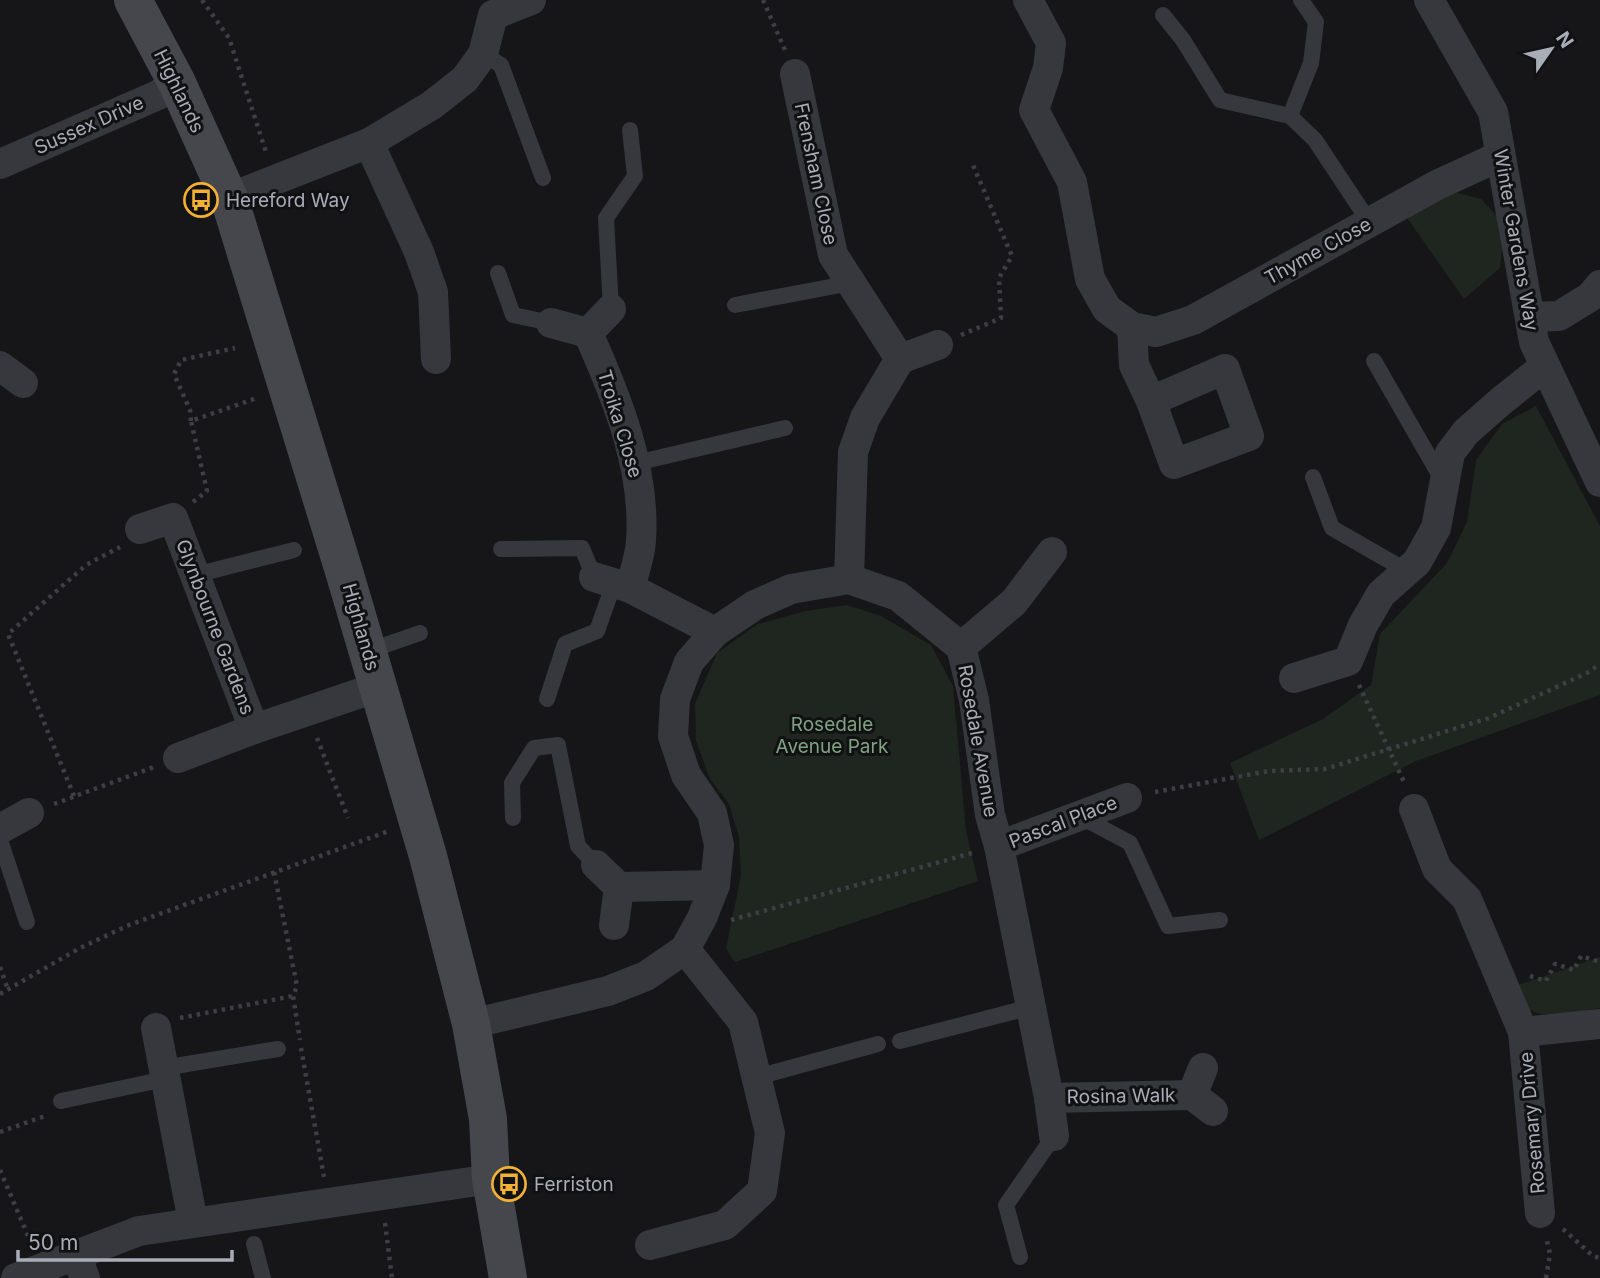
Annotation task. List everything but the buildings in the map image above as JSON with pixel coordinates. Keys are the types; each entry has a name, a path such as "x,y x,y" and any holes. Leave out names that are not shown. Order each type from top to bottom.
{"street":[{"name":"Highlands","path":"133,0 177,83 229,198 368,651 471,1024 488,1119 491,1180 508,1278"},
{"path":"229,198 369,143 432,104 465,79 483,54 490,8 531,0"},
{"path":"1028,0 1051,43 1048,68 1034,110 1072,182 1090,279 1107,309 1132,327 1134,365 1151,401"},
{"name":"Winter Gardens Way","path":"1442,6 1493,112 1534,342 1600,482"},
{"name":"Frensham Close","path":"795,74 833,255 900,359"},
{"name":"Sussex Drive","path":"4,154 158,95 177,83"},
{"path":"369,143 419,252 433,292 436,359"},
{"name":"Thyme Close","path":"1132,327 1156,332 1193,320 1437,185 1500,156"},
{"path":"1530,317 1559,316 1590,297 1600,285"},
{"path":"551,323 588,333 611,309"},
{"name":"Troika Close","path":"588,333 608,379 636,463 640,500 641,543 613,583"},
{"path":"849,579 853,452 865,418 900,359 938,345"},
{"path":"1294,678 1348,661 1363,625 1381,594 1417,562 1436,528 1450,453 1466,432 1545,366"},
{"name":"Glynbourne Gardens","path":"135,535 173,518 254,729"},
{"path":"961,647 1014,602 1052,552"},
{"name":"Rosedale Avenue","path":"471,1024 608,991 646,976 685,949 702,918 715,885 719,845 712,813 687,775 673,736 674,699 689,662 715,632 755,605 792,589 849,579 898,596 961,647 974,700 990,815 999,846 1049,1098 1054,1136"},
{"path":"613,583 715,632"},
{"name":"Glynbourne Gardens","path":"178,758 378,687"},
{"name":"Pascal Place","path":"999,846 1127,798"},
{"name":"Rosemary Drive","path":"1414,809 1437,869 1467,899 1523,1032 1540,1205"},
{"path":"0,829 29,813"},
{"path":"596,865 619,887 715,885"},
{"path":"614,925 619,887"},
{"path":"650,1245 724,1225 762,1191 770,1133 743,1022 685,949"},
{"name":"Rosemary Drive","path":"1523,1032 1600,1024"},
{"path":"156,1028 193,1222"},
{"name":"Rosina Walk","path":"1049,1098 1202,1091"},
{"path":"29,1273 80,1266 139,1231 491,1180"}],"lane":[{"path":"1290,116 1311,63 1316,22 1301,0"},
{"path":"1163,15 1183,40 1220,100 1290,116 1315,140 1370,222"},
{"path":"483,54 501,65 542,178"},
{"path":"611,309 606,218 635,176 630,130"},
{"path":"498,273 513,315 551,323"},
{"path":"735,305 851,283"},
{"path":"1374,362 1444,484"},
{"path":"636,463 785,428"},
{"path":"1313,477 1332,528 1407,571"},
{"path":"501,549 582,548 613,583 597,631 565,644 547,699"},
{"path":"195,575 294,550"},
{"path":"368,651 419,633"},
{"path":"513,818 512,783 534,748 558,745 578,846 596,865"},
{"path":"1079,816 1130,843 1168,926 1220,920"},
{"path":"0,839 27,922"},
{"path":"900,1041 1031,1007"},
{"path":"757,1077 878,1044"},
{"path":"61,1101 164,1074 278,1049"},
{"path":"1020,1257 1006,1205 1054,1136"},
{"path":"254,1244 263,1278"}],"path":[{"path":"202,0 229,38 275,179"},
{"path":"763,0 795,74"},
{"path":"938,345 1001,318 999,278 1012,256 971,163"},
{"path":"173,518 206,491 190,410 174,374 177,365 181,360 235,348"},
{"path":"191,421 288,388"},
{"path":"74,796 8,634 86,565 135,535"},
{"path":"1348,661 1390,749 1414,809"},
{"path":"1127,798 1269,771 1325,769 1489,718 1587,673 1600,664"},
{"path":"307,711 348,818"},
{"path":"29,813 178,758"},
{"path":"0,994 80,948 129,925 417,821"},
{"path":"702,918 724,922 999,846"},
{"path":"274,872 297,986 293,996 328,1202"},
{"path":"1504,988 1528,975 1546,981 1555,964 1574,970 1581,957 1600,962"},
{"path":"0,967 8,990"},
{"path":"156,1028 155,1024 293,996"},
{"path":"0,1132 50,1114 61,1101"},
{"path":"0,1170 29,1273"},
{"path":"381,1195 392,1278"},
{"path":"1546,1278 1550,1254 1540,1205 1548,1206 1557,1224 1593,1256 1600,1258"}],"green space":[{"path":"1458,193 1481,199 1496,215 1504,233 1500,268 1464,299 1403,212 1434,198"},
{"path":"1536,406 1600,526 1600,695 1416,761 1259,840 1230,763 1323,719 1371,685 1380,634 1447,563 1467,522 1476,460 1502,424"},
{"name":"Rosedale Avenue Park","path":"847,605 881,616 931,645 953,686 966,831 978,881 735,962 726,949 741,875 739,837 729,804 710,779 696,741 695,704 717,653 758,624 806,611"},
{"path":"1600,957 1600,1008 1546,1015 1536,1013 1522,1001 1518,985"}],"place":[{"name":"Hereford Way","path":"201,200"},
{"name":"Ferriston","path":"509,1184"}]}
